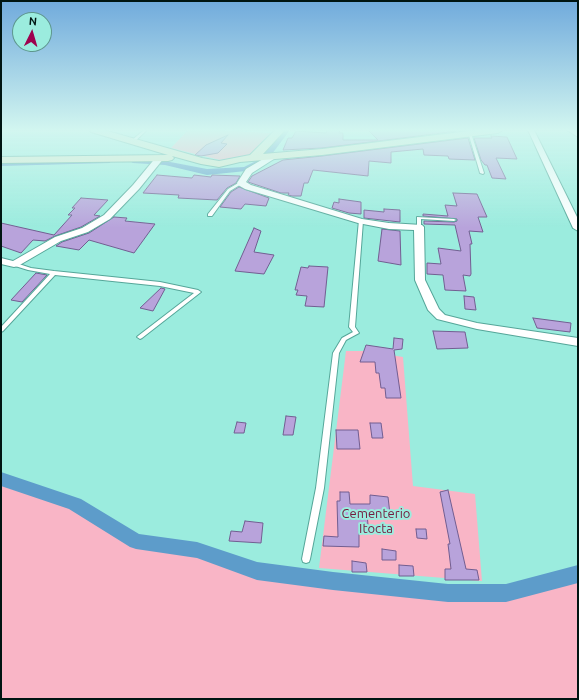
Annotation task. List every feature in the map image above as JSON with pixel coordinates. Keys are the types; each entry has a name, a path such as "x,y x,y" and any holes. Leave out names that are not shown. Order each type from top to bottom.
{"main road":[{"path":"208,163 219,164 227,163"}],"street":[{"path":"1,261 14,264 58,239 85,230 107,217 136,187 156,163"},
{"path":"262,163 253,167 246,174 241,183 248,187 361,221 389,226 419,227 420,280 434,310 441,317 477,326 578,342"},
{"path":"547,163 578,228"}],"lane":[{"path":"479,163 482,173"},
{"path":"210,215 229,190 241,183"},
{"path":"419,227 419,218 454,220"},
{"path":"306,559 320,488 336,353 344,339 356,333 352,327 361,221"},
{"path":"14,264 30,269 54,273 160,284 198,292 140,337"},
{"path":"1,330 54,273"}],"green space":[{"name":"Cementerio Itocta","path":"346,351 367,351 403,357 413,486 475,494 482,581 319,568"},
{"path":"1,479 75,504 136,541 197,550 257,571 333,581 448,593 506,593 578,574 578,699 1,699"}],"building":[{"path":"278,163 369,163 368,176 313,170 308,183 304,183 301,196 288,195 289,193 281,193 248,182 252,176"},
{"path":"483,163 498,163 506,179 492,178 487,165"},
{"path":"157,175 192,178 194,175 211,177 212,175 240,176 236,183 227,188 217,200 178,198 179,195 143,193"},
{"path":"239,187 269,198 266,206 245,204 241,209 220,207 231,192"},
{"path":"453,193 477,194 487,217 478,217 483,232 469,231 472,244 470,244 471,274 470,276 463,275 466,291 445,290 443,275 427,274 427,263 441,264 438,248 461,251 455,225 424,224 424,221 457,221 457,219 423,216 423,214 448,216 445,205 457,206"},
{"path":"81,198 108,200 94,215 100,216 81,227 45,241 33,240 21,253 1,246 1,223 54,235 72,215 68,215 75,208 72,208"},
{"path":"339,199 361,202 361,214 349,213 332,208 334,202 339,203"},
{"path":"384,209 400,210 400,222 364,218 364,210 384,212"},
{"path":"114,217 127,218 125,221 155,224 134,253 89,240 79,250 56,246 62,242 89,233"},
{"path":"254,228 261,231 254,252 274,255 264,274 235,271"},
{"path":"382,229 400,231 401,265 378,261"},
{"path":"309,266 328,267 324,307 305,306 307,296 296,295 298,290 295,290 301,267 308,268"},
{"path":"36,273 47,275 22,302 11,300"},
{"path":"161,288 165,289 153,311 140,308"},
{"path":"464,296 474,297 476,310 465,309"},
{"path":"533,318 571,323 570,332 537,328"},
{"path":"433,331 465,332 468,348 437,349"},
{"path":"394,338 403,339 402,349 394,350 401,398 386,398 385,388 381,388 379,373 376,373 375,362 360,362 366,345 393,349"},
{"path":"286,416 296,417 293,435 283,435"},
{"path":"237,422 246,423 244,433 234,433"},
{"path":"370,423 381,423 383,438 372,438"},
{"path":"336,430 358,430 360,449 337,449"},
{"path":"448,490 466,569 477,570 479,580 445,580 445,569 451,569 448,544 450,544 440,492"},
{"path":"340,492 349,492 350,504 370,504 370,495 388,497 390,514 367,513 368,525 359,525 359,547 323,546 324,536 338,537 337,501 340,501"},
{"path":"245,521 263,523 261,543 229,541 231,531 242,532"},
{"path":"416,529 426,529 427,539 417,538"},
{"path":"382,549 396,551 396,560 382,560"},
{"path":"352,561 366,563 367,572 352,572"},
{"path":"399,565 413,566 414,576 399,576"}],"waterway":[{"path":"1,164 48,163"},
{"path":"160,163 207,172 246,169 257,163"},
{"path":"1,479 75,504 136,541 197,550 257,571 333,581 448,593 506,593 578,574"}]}
